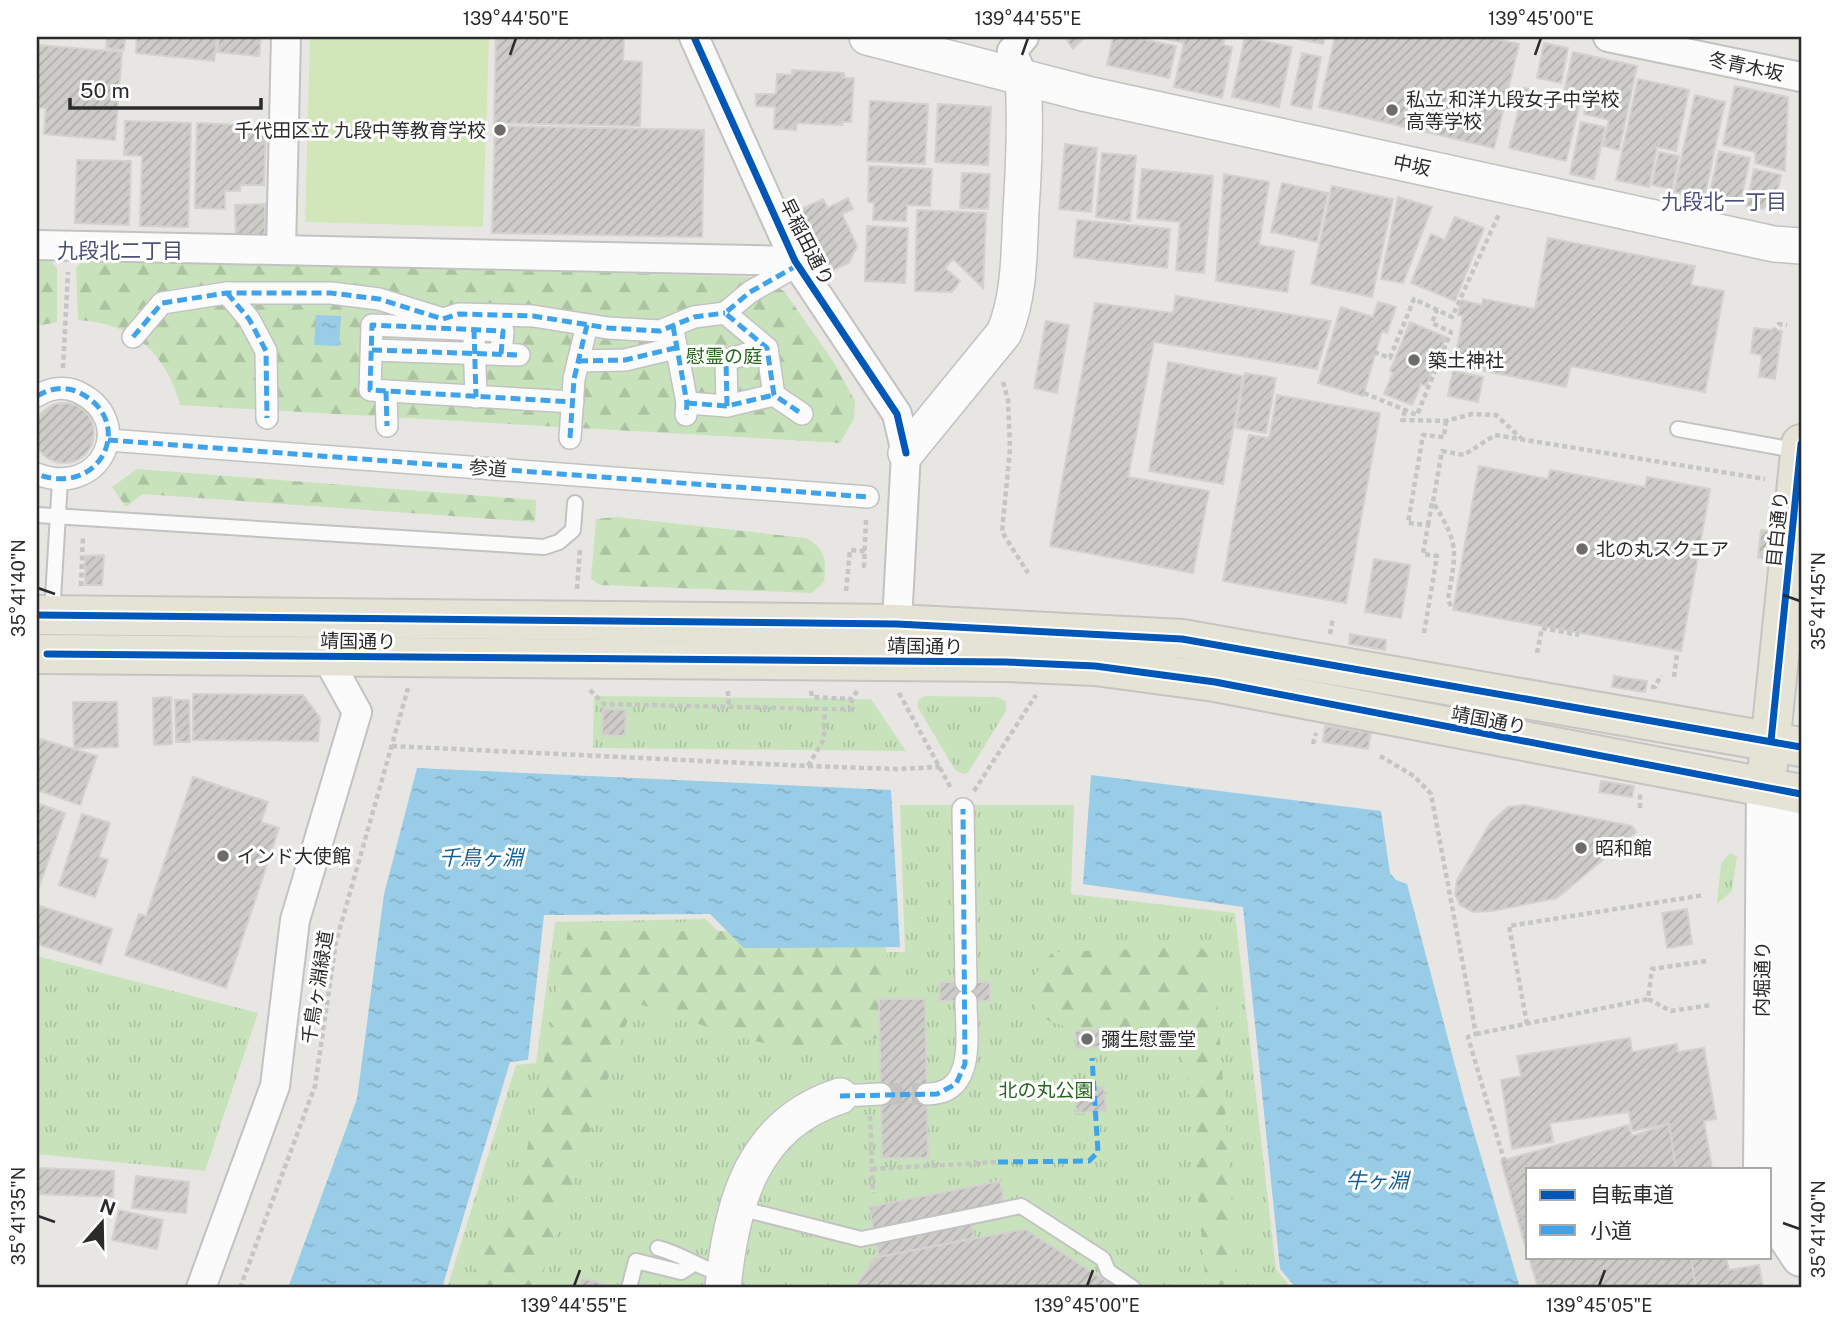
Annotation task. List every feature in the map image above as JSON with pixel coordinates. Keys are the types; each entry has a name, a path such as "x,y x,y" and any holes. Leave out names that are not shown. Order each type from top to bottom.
{"main road":[{"name":"目白通り","path":"1788,792 1794,745 1801,444"},
{"name":"靖国通り","path":"41,640 326,656 1182,639 1794,745"},
{"name":"靖国通り","path":"41,640 896,643 1215,682 1788,792"},
{"name":"内堀通り","path":"1788,792 1784,1111 1788,1158 1801,1206"},
{"name":"内堀通り","path":"1763,1168 1784,1111"},
{"path":"1772,1204 1780,1225 1801,1257"}],"street":[{"path":"281,249 286,37"},
{"name":"早稲田通り","path":"694,37 797,263 897,414 906,453 896,643"},
{"name":"中坂","path":"867,37 1114,100 1733,235 1801,246"},
{"path":"906,453 1004,333 1009,322 1019,265 1026,117 1023,77 1012,51 1024,37"},
{"name":"冬青木坂","path":"1608,37 1801,77"},
{"path":"37,245 797,263"},
{"path":"133,337 162,303 228,293 331,293 379,299 443,319 458,314 533,316 587,325 660,331 694,317 724,313 750,292 797,263"},
{"path":"228,293 249,319 266,351 267,418"},
{"path":"724,313 767,348 774,395"},
{"path":"372,350 510,354 503,331 372,325 370,390 573,402"},
{"path":"570,438 578,361 587,325"},
{"path":"673,326 686,409 727,406 774,395 802,414"},
{"path":"410,327 412,351"},
{"path":"442,328 443,352"},
{"path":"474,329 476,397"},
{"path":"578,361 625,360 675,348"},
{"path":"727,406 726,360 767,348"},
{"path":"37,396 71,389 89,397 101,409 107,424 108,440 98,463 86,474 60,480 37,474"},
{"path":"386,391 387,426"},
{"name":"参道","path":"108,440 868,497"},
{"path":"201,1288 275,1086 295,920 357,712 326,656"},
{"path":"927,1094 950,1089 964,1071 966,991 963,809"},
{"path":"724,1282 739,1208 756,1161 786,1123 804,1110 863,1095"}],"lane":[{"path":"1678,429 1801,451"},
{"path":"41,640 60,480"},
{"path":"37,515 544,547 559,542 573,530 575,503"},
{"path":"739,1208 861,1239 1021,1206 1102,1259 1108,1271 1133,1288"},
{"path":"659,1248 683,1255 692,1265 724,1282"},
{"path":"629,1288 636,1261 681,1272 692,1265"}],"path":[{"path":"1374,352 1390,358 1414,299 1451,317 1499,214"},
{"path":"62,389 70,246"},
{"path":"1363,393 1417,415 1451,332 1432,323 1437,310"},
{"path":"1773,332 1779,324 1787,325"},
{"path":"1002,379 1008,400 1010,449 1002,531 1028,573"},
{"path":"1405,411 1402,420 1446,421 1472,414 1496,415 1522,439"},
{"path":"1428,526 1408,523 1423,435 1444,438 1446,421"},
{"path":"1424,633 1437,556 1423,554 1441,451 1464,455 1495,435 1765,479"},
{"path":"868,497 864,566 869,566"},
{"path":"1433,502 1453,535 1454,561 1448,600 1451,606"},
{"path":"81,587 83,536 94,535"},
{"path":"846,591 850,550 865,551"},
{"path":"1422,596 1430,594"},
{"path":"1537,653 1542,628 1579,635"},
{"path":"1674,677 1677,654"},
{"path":"1643,685 1655,687 1661,675"},
{"path":"588,687 604,704 851,709 852,699 859,686"},
{"path":"728,687 729,707"},
{"path":"812,691 812,697 852,699"},
{"path":"904,702 963,809 1037,695"},
{"path":"808,766 824,739 825,709"},
{"path":"391,747 808,766 897,769 940,767"},
{"path":"1380,756 1415,776 1431,794 1476,1034"},
{"path":"1527,1024 1509,926 1704,895"},
{"path":"1648,999 1651,969 1706,961"},
{"path":"1526,1235 1468,1037 1648,999 1671,1011 1712,1005"},
{"path":"863,1095 873,1193"},
{"path":"872,1169 998,1162"},
{"path":"1532,1258 1542,1288"}],"green space":[{"path":"310,37 489,37 483,227 305,222"},
{"path":"37,258 50,259 57,268 57,322 37,326"},
{"name":"慰霊の庭","path":"84,259 756,277 784,291 833,361 855,401 854,418 840,443 180,405 166,370 144,344 115,327 78,320 76,268"},
{"path":"137,469 536,500 535,522 143,494 126,507 112,487"},
{"path":"616,517 806,538 818,547 824,557 824,582 812,593 600,585 591,579 596,519"},
{"path":"594,696 871,699 906,751 593,748"},
{"path":"925,696 997,697 1006,701 1006,711 968,773 955,770 917,706 919,699"},
{"name":"北の丸公園","path":"900,805 1074,805 1071,894 1235,913 1276,1269 1291,1288 447,1288 516,1065 536,1063 555,922 705,919 740,951 905,952"},
{"path":"1730,853 1737,856 1732,891 1717,904 1721,863"},
{"path":"568,931 873,931 886,948 892,1016 879,1038 828,1047 798,1048 752,1040 639,1004 631,1010 538,1288 468,1288 480,1252 518,1198"},
{"path":"1201,947 1212,959 1217,999 1238,1288 1206,1288 1187,1071 1176,1046 1162,1033 1141,1027 1067,1026 1051,1022 1040,1014 1033,992 1037,973 1053,952"},
{"path":"37,956 258,1013 205,1171 37,1154"}],"water":[{"path":"316,315 341,316 339,346 314,345"},
{"name":"千鳥ヶ淵","path":"417,768 891,790 900,947 744,948 710,914 544,915 528,1060 510,1062 442,1288 288,1288 357,1099 384,894"},
{"name":"牛ヶ淵","path":"1091,775 1381,811 1390,873 1396,880 1407,884 1464,1099 1520,1288 1296,1288 1280,1269 1243,907 1083,884"}],"building":[{"path":"107,37 125,37 124,50 106,48"},
{"path":"137,37 217,37 214,61 136,53"},
{"path":"219,37 261,37 259,56 217,52"},
{"path":"496,37 624,37 623,61 642,62 640,126 494,123"},
{"path":"1065,37 1085,37 1073,49"},
{"path":"1113,37 1132,37 1176,46 1169,78 1107,65"},
{"path":"1156,37 1225,37 1223,45 1232,47 1222,98 1174,87 1184,43"},
{"path":"1245,37 1292,47 1279,107 1232,97"},
{"path":"1289,37 1325,37 1323,44"},
{"path":"1335,37 1488,37 1519,44 1494,148 1319,107"},
{"path":"1544,43 1568,48 1561,83 1537,78"},
{"path":"37,45 122,52 115,140 44,134 46,108 37,108"},
{"path":"1573,52 1637,66 1619,150 1603,146 1609,120 1584,114 1588,97 1564,92"},
{"path":"1302,53 1321,57 1311,109 1291,105"},
{"path":"792,70 844,73 844,78 854,78 851,122 842,122 842,125 797,123 796,130 774,129 775,107 756,106 756,94 776,94 777,74 792,75"},
{"path":"1638,79 1689,90 1676,151 1657,147 1649,187 1616,180"},
{"path":"1735,86 1788,97 1785,171 1755,163 1756,152 1723,145"},
{"path":"1524,88 1580,102 1566,161 1509,148"},
{"path":"1695,95 1725,102 1704,199 1674,192"},
{"path":"870,101 928,104 925,164 867,161"},
{"path":"938,104 991,107 988,165 935,162"},
{"path":"125,121 191,123 188,227 140,226 142,156 124,155"},
{"path":"1581,122 1605,127 1594,179 1570,174"},
{"path":"197,123 266,126 264,185 241,185 240,191 225,191 225,209 195,208"},
{"path":"495,126 704,130 702,237 492,233"},
{"path":"1065,144 1097,148 1091,212 1059,209"},
{"path":"1719,151 1750,158 1740,204 1709,197"},
{"path":"1659,152 1679,156 1672,189 1652,185"},
{"path":"1102,153 1136,156 1130,221 1096,217"},
{"path":"77,160 131,161 129,225 75,223"},
{"path":"869,166 932,169 930,206 907,205 906,221 873,220 874,203 868,202"},
{"path":"1142,169 1213,176 1204,273 1176,270 1180,222 1137,218"},
{"path":"1754,169 1781,175 1776,199 1763,209 1746,206"},
{"path":"962,173 990,174 988,209 960,208"},
{"path":"1224,174 1269,182 1259,245 1294,251 1287,292 1216,281"},
{"path":"1282,183 1328,193 1317,242 1271,232"},
{"path":"1332,186 1393,199 1372,297 1311,284"},
{"path":"1398,197 1432,207 1403,283 1381,279"},
{"path":"848,198 853,209 842,214 857,246 849,263 825,274 795,212 823,199 828,208"},
{"path":"265,204 265,236 236,236 235,205"},
{"path":"917,210 986,213 983,288 953,259 945,268 960,281 952,292 915,291"},
{"path":"1455,217 1484,228 1455,301 1411,283 1431,234 1445,240"},
{"path":"1077,220 1170,229 1167,268 1074,257"},
{"path":"867,226 908,228 905,283 865,281"},
{"path":"1548,238 1695,266 1691,285 1724,291 1705,392 1571,366 1566,387 1454,365 1463,316 1458,315 1461,300 1482,305 1483,299 1535,309"},
{"path":"1176,296 1331,321 1317,369 1154,342 1128,477 1209,491 1193,573 1050,546 1095,303 1173,313"},
{"path":"1378,302 1396,307 1387,333 1382,331 1363,396 1318,383 1341,307 1373,317"},
{"path":"1046,321 1069,325 1057,393 1034,388"},
{"name":"築土神社","path":"1410,322 1446,337 1426,386 1421,384 1412,405 1384,394 1393,373 1390,371"},
{"path":"1754,328 1782,331 1775,379 1759,377 1762,355 1751,353"},
{"path":"1168,362 1243,376 1223,484 1149,471"},
{"path":"1453,371 1483,377 1478,402 1448,396"},
{"path":"1245,373 1276,378 1266,433 1236,428"},
{"path":"1277,395 1380,413 1346,603 1223,581 1249,435 1269,438"},
{"path":"64,403 85,412 94,433 85,454 64,463 43,454 34,433 43,412"},
{"name":"北の丸スクエア","path":"1479,466 1548,479 1550,470 1645,487 1647,477 1710,489 1681,651 1453,610"},
{"path":"1761,530 1770,531 1766,559 1758,558"},
{"path":"104,555 102,585 85,585 85,556"},
{"path":"1374,559 1410,565 1401,618 1365,612"},
{"path":"1350,634 1386,640 1385,650 1349,644"},
{"path":"1614,676 1647,681 1645,692 1612,687"},
{"path":"193,694 303,695 320,718 318,741 193,740"},
{"path":"171,697 172,744 154,745 153,698"},
{"path":"175,700 189,700 190,742 176,742"},
{"path":"73,702 117,702 118,747 74,748"},
{"path":"603,709 626,710 625,736 602,735"},
{"path":"1325,726 1371,733 1368,749 1323,742"},
{"path":"37,738 97,756 80,805 37,790"},
{"path":"193,777 268,802 261,822 279,828 226,988 125,955 139,914 146,916"},
{"path":"1601,781 1634,786 1632,797 1599,792"},
{"path":"37,803 65,813 39,887 37,886"},
{"path":"1525,805 1632,826 1636,832 1557,898 1492,911 1473,912 1460,905 1455,894 1457,880 1491,822 1508,807"},
{"path":"82,814 110,823 99,857 108,860 95,897 59,885"},
{"path":"37,905 112,929 101,964 37,944"},
{"path":"1687,909 1692,944 1667,948 1662,913"},
{"path":"940,982 990,982 990,1001 939,1001"},
{"path":"879,999 925,999 928,1158 882,1158"},
{"name":"彌生慰霊堂","path":"1099,1030 1100,1047 1076,1049 1075,1031"},
{"path":"1630,1038 1632,1052 1677,1044 1678,1052 1704,1048 1716,1119 1704,1121 1712,1168 1676,1168 1669,1124 1632,1131 1629,1112 1550,1123 1553,1142 1512,1149 1501,1080 1521,1076 1517,1056"},
{"path":"1104,1086 1106,1111 1076,1113 1074,1088"},
{"path":"1669,1124 1676,1168 1526,1168 1526,1249 1501,1161 1628,1125 1632,1136"},
{"path":"37,1168 114,1171 113,1197 37,1194"},
{"path":"136,1176 189,1182 186,1213 132,1208"},
{"path":"1000,1181 1007,1217 972,1225 974,1238 879,1257 869,1207"},
{"path":"119,1210 163,1220 157,1249 112,1240"},
{"path":"1025,1229 1117,1288 855,1288 874,1258"},
{"path":"1529,1258 1691,1258 1696,1288 1538,1288"},
{"path":"1691,1258 1726,1258 1729,1270 1759,1265 1763,1288 1696,1288"},
{"path":"582,1278 610,1285 609,1288 579,1288"}],"tunnel":[{"path":"881,1094 927,1094"}],"marked path":[{"path":"798,265 750,292 725,313 767,348 774,395 802,414"},
{"path":"227,293 249,319 266,351 267,418"},
{"path":"133,337 162,303 227,293 331,293 379,299 443,319 459,314 533,316 608,328 660,331 694,317 725,313"},
{"path":"501,354 503,331 372,325 370,390 573,402"},
{"path":"570,438 574,379 587,325"},
{"path":"673,326 687,403 686,415"},
{"path":"474,329 476,397"},
{"path":"578,361 625,360 675,348"},
{"path":"727,406 726,360 767,348"},
{"path":"372,350 519,355"},
{"path":"37,396 58,389 78,392 96,405 106,420 108,437 104,453 94,466 79,476 60,479 37,474"},
{"path":"386,391 387,426"},
{"path":"687,403 727,406 774,395"},
{"path":"108,440 868,497"},
{"path":"840,1096 937,1094 956,1084 965,1064 963,809"},
{"path":"998,1162 1089,1161 1098,1152 1092,1058"}],"cycle path":[{"path":"694,37 795,261 897,414 906,453"},
{"path":"1771,741 1801,444"},
{"path":"37,615 897,624 1182,639 1801,747"},
{"path":"47,654 1006,662 1095,666 1215,682 1801,794"}],"place":[{"name":"私立 和洋九段女子中学校 高等学校","path":"1392,110"},
{"name":"千代田区立 九段中等教育学校","path":"500,130"},
{"name":"築土神社","path":"1414,360"},
{"name":"北の丸スクエア","path":"1582,549"},
{"name":"昭和館","path":"1581,848"},
{"name":"インド大使館","path":"223,856"},
{"name":"彌生慰霊堂","path":"1087,1039"}],"district":[{"name":"九段北一丁目","path":"1724,201"},
{"name":"九段北二丁目","path":"120,250"}]}
